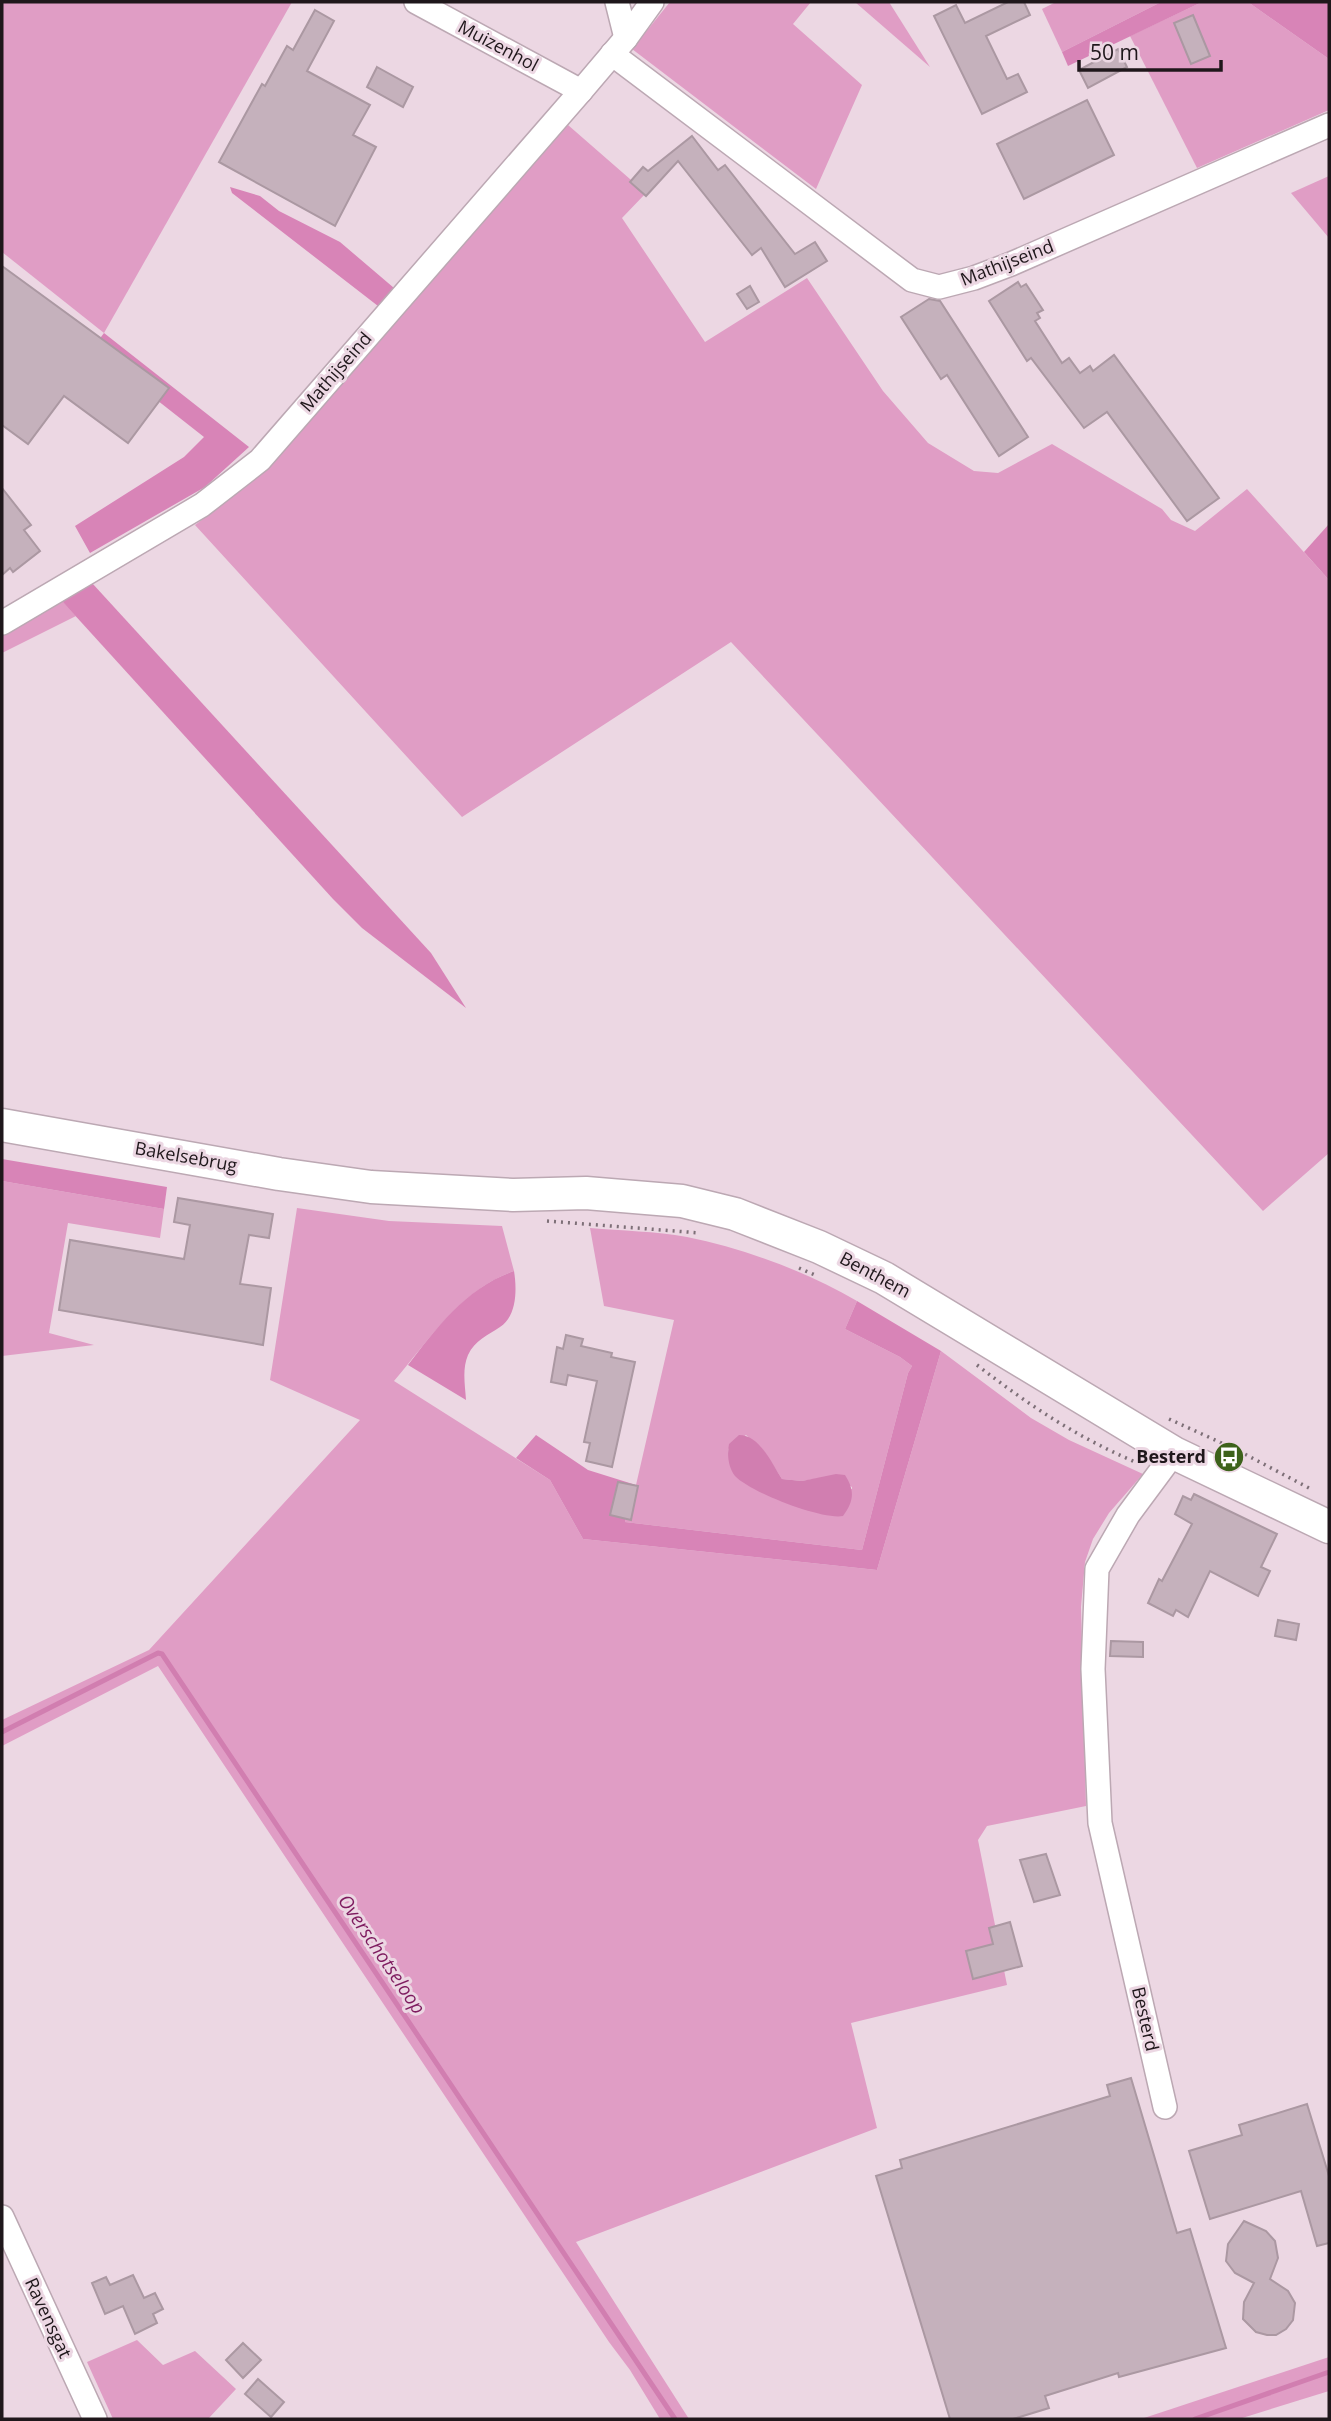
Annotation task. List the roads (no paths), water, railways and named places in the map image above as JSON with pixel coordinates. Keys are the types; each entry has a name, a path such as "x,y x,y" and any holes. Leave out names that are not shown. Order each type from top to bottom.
{"main road":[{"name":"Bakelsebrug","path":"2,1125 279,1174 371,1187"},
{"name":"Benthem","path":"371,1187 513,1195 586,1193 682,1201 735,1214 819,1247 884,1278 1167,1463 1329,1527"}],"street":[{"name":"Muizenhol","path":"416,2 581,91"},
{"path":"617,2 619,46"},
{"name":"Mathijseind","path":"2,623 202,505 260,460 581,91 652,2"},
{"name":"Mathijseind","path":"619,46 912,280 939,287 1011,264 1329,125"},
{"name":"Besterd","path":"1165,2107 1100,1823 1093,1669 1097,1569 1128,1515 1167,1463"},
{"name":"Ravensgat","path":"2,2217 95,2419"}],"waterway":[{"name":"Overschotseloop","path":"2,1732 158,1653 162,1654 675,2419"},
{"name":"Overschotseloop","path":"1195,2419 1329,2372"}],"place":[{"name":"Besterd","path":"1229,1457"}]}
